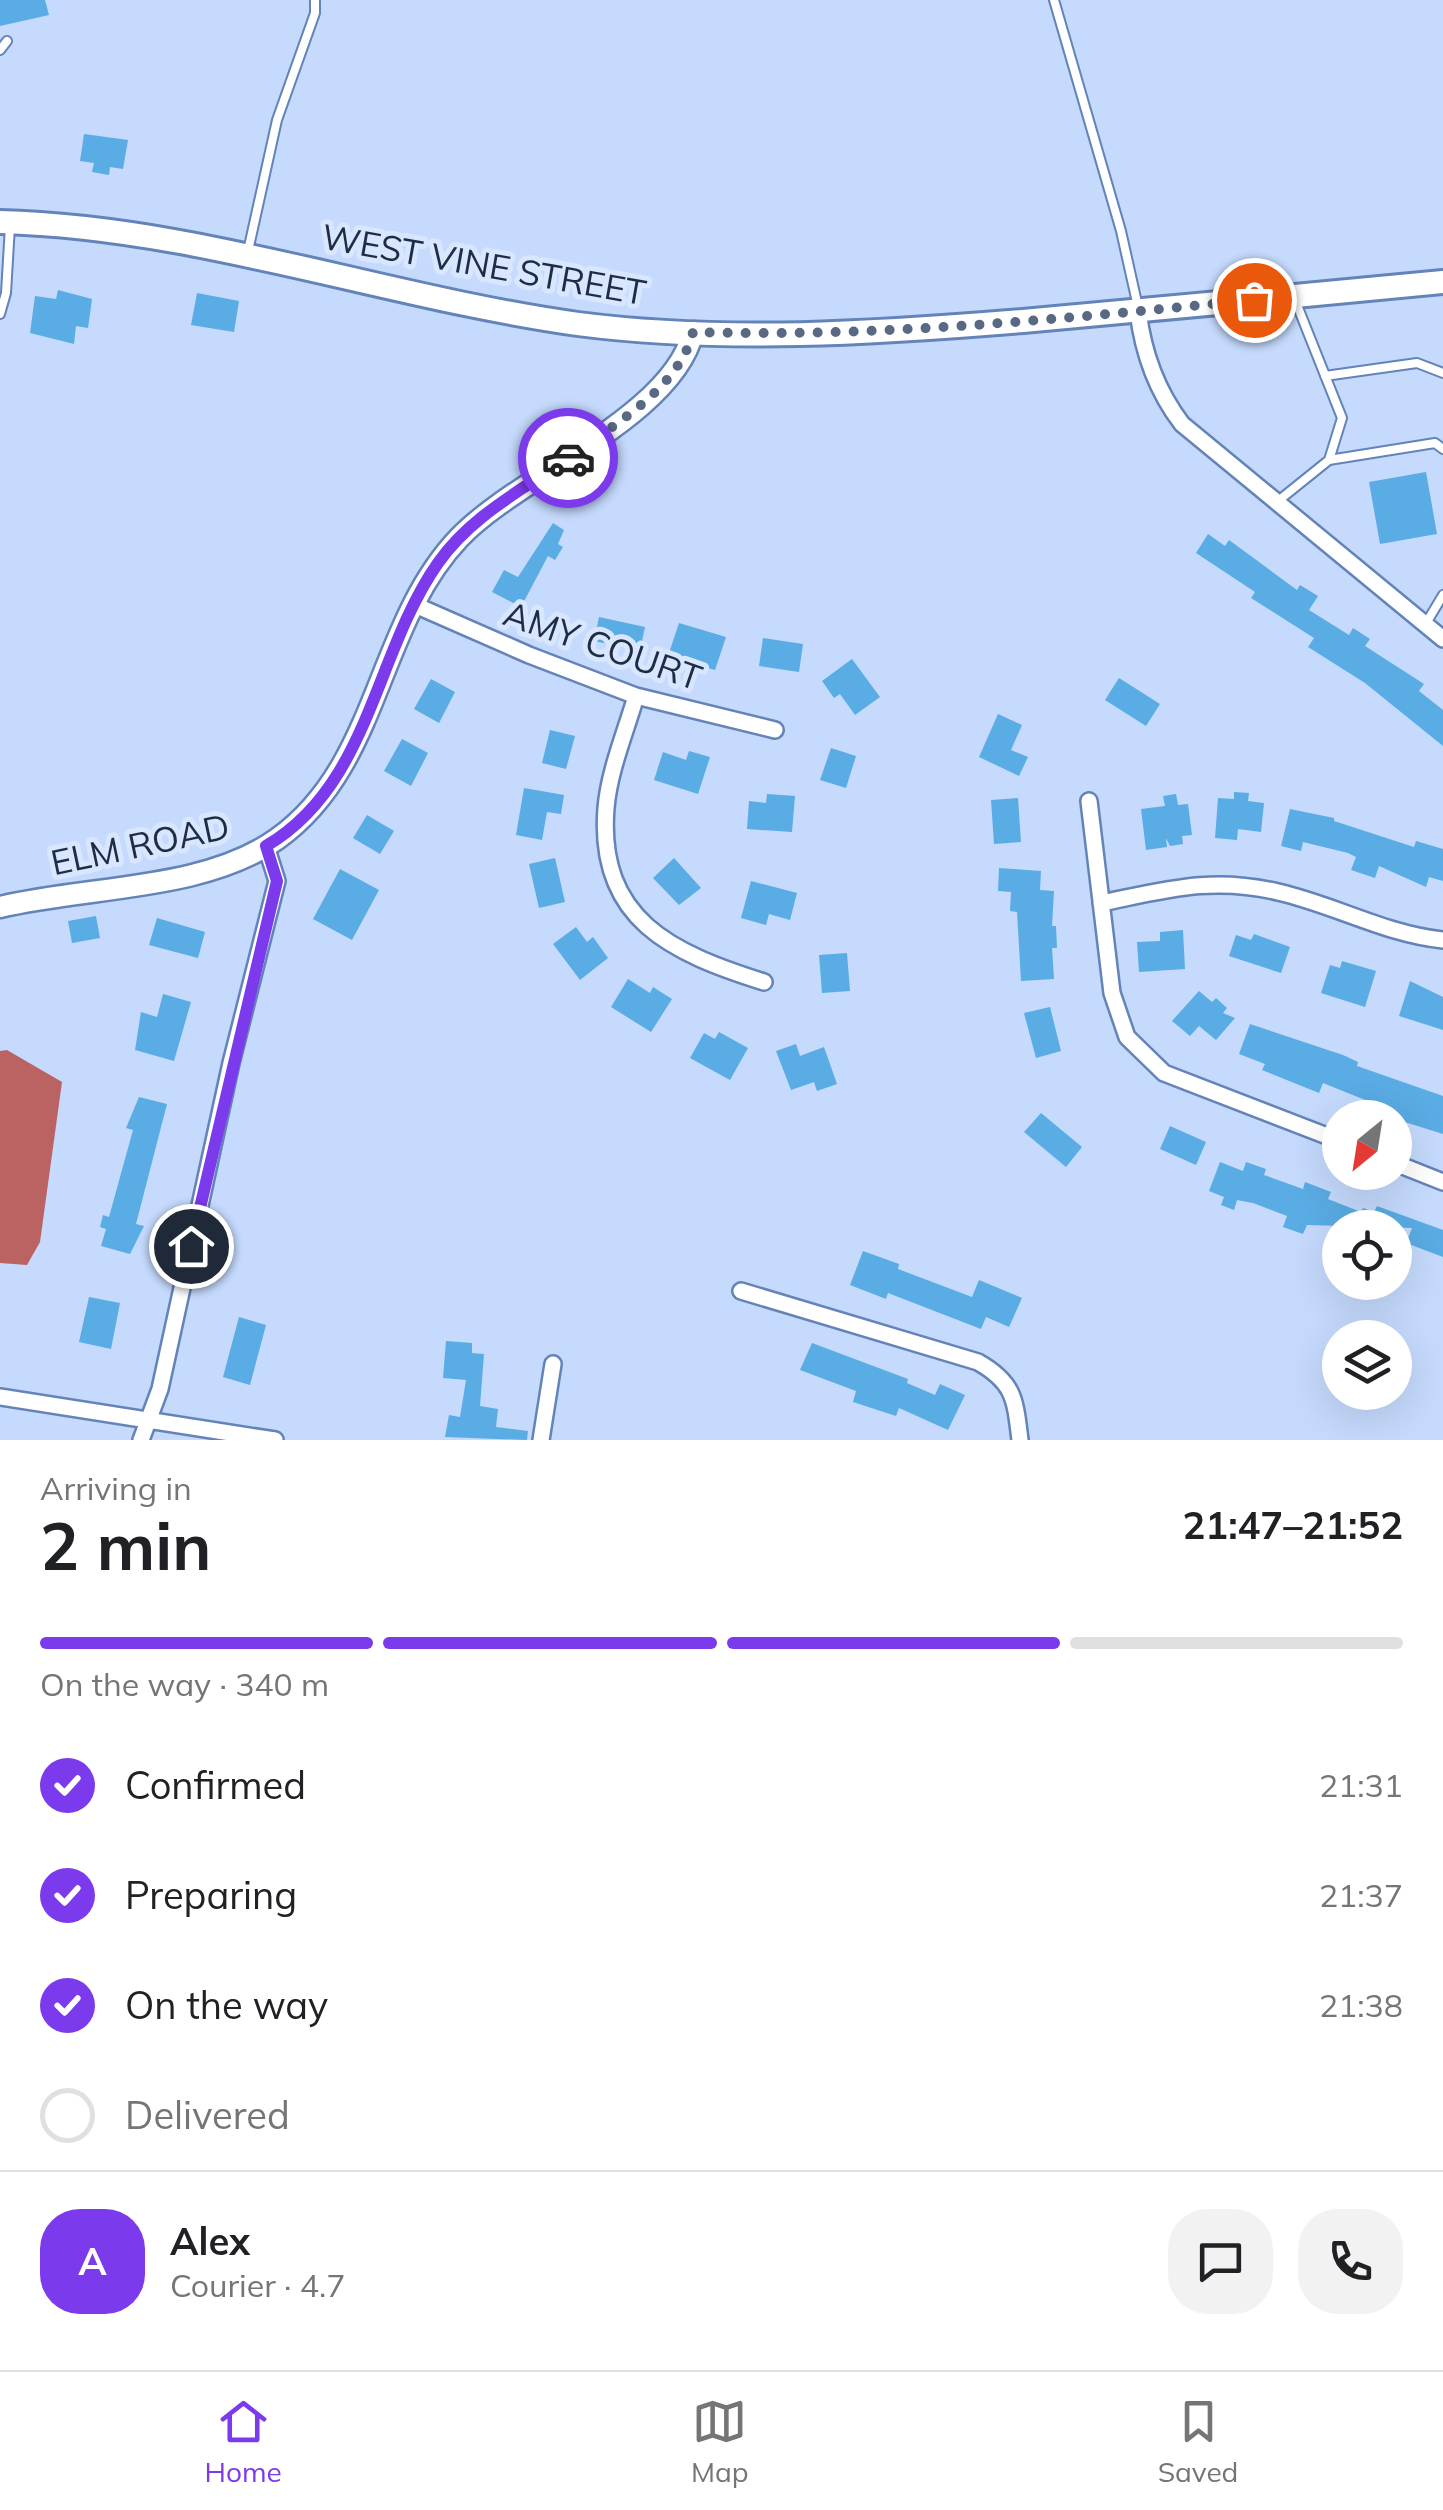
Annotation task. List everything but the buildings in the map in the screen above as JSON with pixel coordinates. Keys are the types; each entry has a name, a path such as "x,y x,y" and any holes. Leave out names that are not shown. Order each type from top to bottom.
{"main road":[{"name":"WEST VINE STREET","path":"5,222 134,234 380,287 579,324 693,332 841,333 1138,311 1443,282"}],"street":[{"path":"1138,311 1148,359 1169,407 1198,440 1443,639"},
{"name":"ELM ROAD","path":"0,907 219,867 266,846 302,819 342,767 415,604 438,563 458,538 504,499 622,419 676,371 685,359 693,332"},
{"name":"AMY COURT","path":"415,604 529,656 636,696 775,730"},
{"path":"636,696 606,806 608,860 619,896 665,941 682,952 699,962 764,982"},
{"path":"1090,801 1112,993 1127,1038 1164,1073 1322,1134"},
{"path":"141,1440 164,1373 232,1063 277,881 266,846"},
{"path":"1101,903 1203,882 1278,892 1411,937 1443,940"},
{"path":"1412,1170 1443,1182"},
{"path":"740,1291 978,1362 1003,1376 1016,1402 1020,1440"},
{"path":"541,1440 553,1364"},
{"path":"0,1397 275,1440"}],"lane":[{"path":"247,256 277,120 315,14 316,0"},
{"path":"1054,0 1121,232 1138,311"},
{"path":"0,50 6,41"},
{"path":"0,314 6,293 5,222"},
{"path":"1293,296 1342,418 1329,460"},
{"path":"1325,376 1416,363 1443,373"},
{"path":"1276,503 1329,460 1435,443 1443,449"},
{"path":"1425,625 1443,596"}],"shaded area":[{"path":"7,1050 62,1082 40,1242 27,1265 0,1263 0,1051"}],"way so far":[{"path":"568,458 622,419 676,371 689,350 693,332 841,333 1254,300"}],"route":[{"path":"191,1246 277,881 266,846 302,819 342,767 358,739 408,619 438,563 480,517 568,458"}]}
